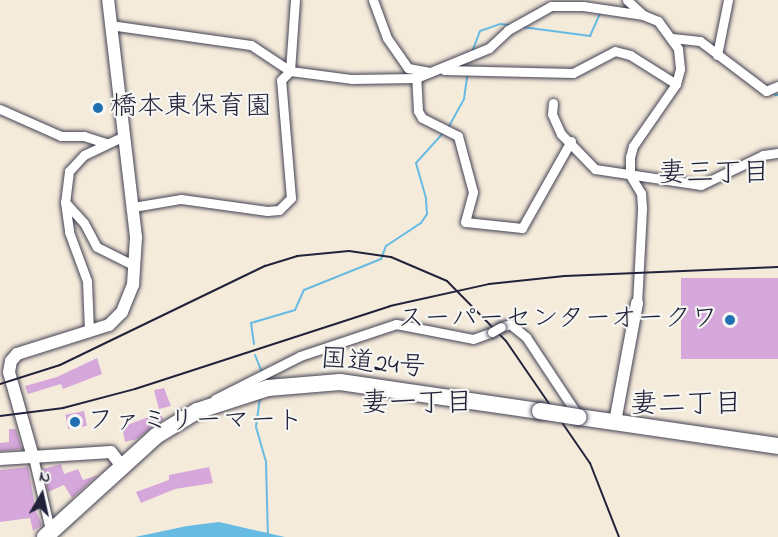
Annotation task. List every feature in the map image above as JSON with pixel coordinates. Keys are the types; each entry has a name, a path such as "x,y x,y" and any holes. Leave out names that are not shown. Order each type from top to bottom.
{"highway":[{"name":"国道24号","path":"48,536 156,436 204,409 268,388 340,382 778,446"}],"street":[{"path":"48,536 33,457 4,373 17,354 109,325 122,312 133,285 135,266 133,207 108,0"},
{"path":"133,207 181,199 279,210 291,198 281,80 290,71 296,0"},
{"path":"373,0 387,38 408,68 432,73"},
{"path":"627,0 643,15"},
{"path":"717,55 728,0"},
{"path":"110,25 251,45 290,71 352,79 416,78 432,73 489,48 508,30 551,6 643,15 658,21 678,49 676,84 633,146 630,175 640,193 642,209 637,303 615,422"},
{"path":"672,38 700,41 766,91 778,86"},
{"path":"442,69 573,73 615,51 630,55 676,84"},
{"path":"416,78 418,111 422,118 458,136 473,192 465,222 522,228 571,141"},
{"path":"553,103 552,114 561,134 571,141 585,163 630,175 701,185 763,155 778,153"},
{"path":"0,109 61,136 84,136 106,143"},
{"path":"89,330 87,281 69,232 65,202 69,171 84,155 123,136"},
{"path":"65,202 84,224 97,248 135,266"},
{"path":"204,409 235,388 266,375 300,356 396,324 473,339 510,324 526,337 579,417"},
{"path":"0,459 111,452 123,468"}],"water":[{"path":"219,522 285,537 135,537 187,526"}],"building":[{"name":"スーパーセンターオークワ","path":"681,278 778,278 778,359 681,359"},
{"path":"97,358 102,374 63,389 61,384 28,394 25,386 57,377"},
{"path":"164,388 171,406 159,409 154,390"},
{"path":"84,411 87,426 68,429 65,415"},
{"path":"159,413 164,419 137,439 125,442 122,427"},
{"path":"9,429 16,429 22,449 0,451 0,443 9,442"},
{"path":"61,464 64,474 78,469 83,480 98,475 72,498 64,485 48,492 43,469"},
{"path":"28,467 36,511 42,525 33,531 30,518 0,522 0,470"},
{"path":"209,467 213,483 175,489 141,503 136,492 169,480 169,475"}],"waterway":[{"path":"522,27 590,36 601,11"},
{"path":"472,52 480,31 500,24 510,25"},
{"path":"448,128 464,99 468,72"},
{"path":"254,344 251,323 295,310 304,290 381,259 386,246 421,223 427,214 426,198 416,163 444,132"},
{"path":"255,355 262,372"},
{"path":"260,398 256,427 266,463 268,537"}],"railway":[{"path":"0,384 60,365 265,266 297,256 349,251 391,257 447,281 506,341 590,463 619,537"},
{"path":"0,416 63,408 135,389 390,306 489,284 565,276 778,267"}],"place":[{"name":"橋本東保育園","path":"98,108"},
{"name":"スーパーセンターオークワ","path":"730,320"},
{"name":"ファミリーマート","path":"75,422"}],"district":[{"name":"妻三丁目","path":"714,175"},
{"name":"妻一丁目","path":"417,405"},
{"name":"妻二丁目","path":"686,406"}]}
